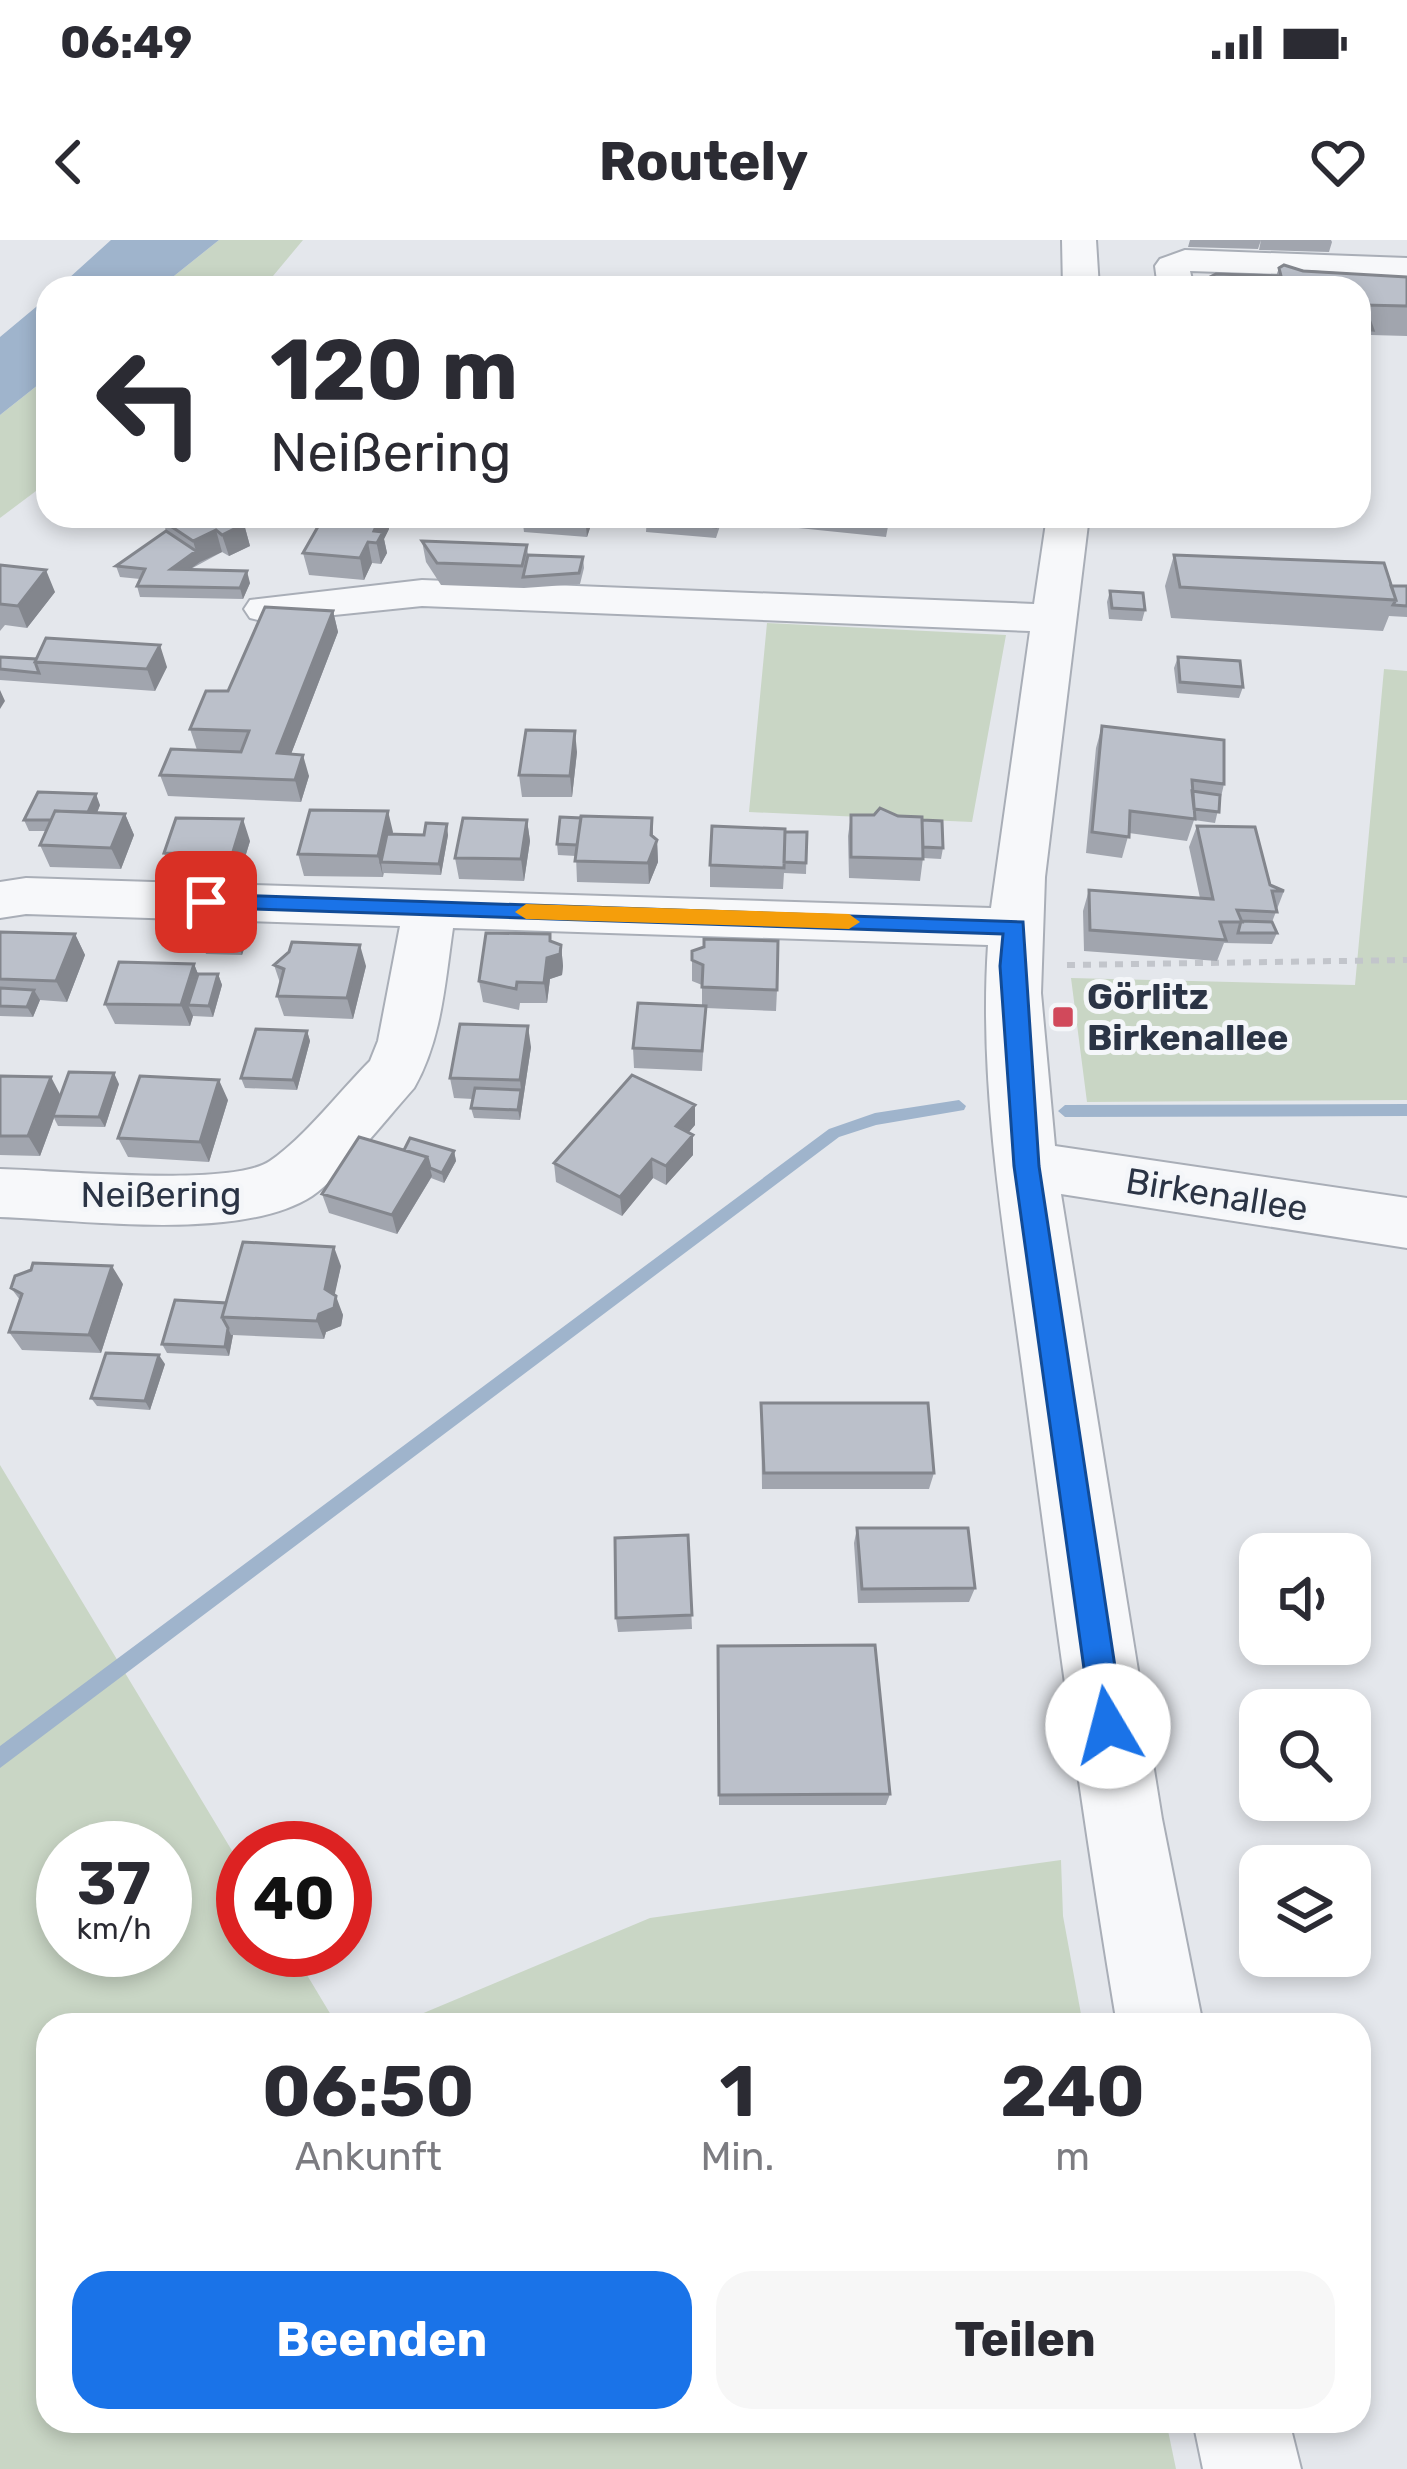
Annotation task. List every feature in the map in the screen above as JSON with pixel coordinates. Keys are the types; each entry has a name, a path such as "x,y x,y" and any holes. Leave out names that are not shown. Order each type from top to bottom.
{"street":[{"path":"1079,240 1080,276"},
{"path":"1174,276 1172,266 1185,260 1369,276"},
{"path":"1066,528 1013,946 1026,1166 1122,1819 1158,2013"},
{"path":"266,609 361,596 461,594 1052,619"},
{"path":"0,900 26,896 430,908 1013,946"},
{"name":"Neißering","path":"0,1193 207,1199 253,1196 292,1178 394,1073 407,1041 430,908"},
{"name":"Birkenallee","path":"1026,1166 1407,1223"},
{"path":"1244,2433 1252,2469"}],"path":[{"path":"1013,946 1407,960"}],"green space":[{"path":"219,240 303,240 273,276 174,276"},
{"path":"36,386 36,491 0,518 0,415"},
{"path":"767,623 1006,635 972,822 749,812"},
{"path":"1384,669 1407,671 1407,1100 1087,1102 1071,978 1355,985"},
{"path":"0,1465 216,1824 216,1977 308,1977 330,2013 36,2013 36,2433 1168,2433 1176,2469 0,2469"},
{"path":"1061,1860 1063,1916 1081,2013 424,2013 650,1918"}],"water":[{"path":"111,240 219,240 174,276 71,276"},
{"path":"36,307 36,386 0,415 0,337"}],"building":[{"path":"1279,268 1407,277 1407,306 1371,305 1371,276 1281,276"},
{"path":"174,528 236,528 222,535 216,530 193,541"},
{"path":"317,528 383,532 377,543 368,542 360,558 303,553"},
{"path":"166,531 196,551 171,569 247,571 240,588 137,586 145,569 116,566"},
{"path":"422,541 527,545 522,566 437,563"},
{"path":"528,555 583,557 579,573 523,577"},
{"path":"1174,555 1384,563 1396,600 1180,587"},
{"path":"0,565 46,570 18,606 0,604"},
{"path":"1391,586 1407,586 1407,606 1393,605"},
{"path":"1110,591 1143,593 1145,610 1112,608"},
{"path":"265,607 333,611 277,753 303,755 295,780 160,775 171,749 241,752 249,731 190,729 206,691 228,691"},
{"path":"46,638 160,645 147,669 35,662"},
{"path":"0,657 36,659 39,673 0,669"},
{"path":"1178,657 1240,661 1243,687 1180,682"},
{"path":"1102,726 1224,740 1224,784 1192,780 1195,819 1130,811 1129,837 1092,832"},
{"path":"526,730 575,731 570,776 519,775"},
{"path":"1192,791 1220,795 1219,812 1194,809"},
{"path":"38,792 96,794 88,812 55,811 51,820 24,820"},
{"path":"880,808 898,816 922,817 923,859 851,857 851,815 874,815"},
{"path":"310,810 388,811 378,856 298,854"},
{"path":"55,811 125,814 111,848 40,845"},
{"path":"581,816 652,818 651,835 657,840 648,863 575,861"},
{"path":"560,817 581,818 577,845 557,844"},
{"path":"176,818 243,819 232,855 164,853"},
{"path":"463,818 527,820 521,859 455,858"},
{"path":"922,820 942,821 943,848 923,847"},
{"path":"426,823 447,824 439,864 381,862 387,834 424,835"},
{"path":"712,826 785,829 784,868 710,865"},
{"path":"1197,826 1255,827 1270,885 1284,891 1272,891 1277,912 1237,910 1242,922 1220,922 1226,940 1090,930 1089,890 1213,899"},
{"path":"785,832 807,832 806,863 784,862"},
{"path":"214,909 249,911 238,944 202,943"},
{"path":"1241,921 1272,922 1277,933 1238,933"},
{"path":"0,932 75,934 56,981 0,979"},
{"path":"486,933 550,934 550,941 561,945 560,954 547,958 544,983 517,982 516,989 479,981"},
{"path":"704,939 778,941 777,990 702,987 703,965 692,960 692,951 704,947"},
{"path":"292,942 360,945 347,998 277,996 284,969 274,965 289,952"},
{"path":"119,962 194,964 181,1005 105,1004"},
{"path":"198,974 218,974 209,1006 188,1005"},
{"path":"0,988 34,990 27,1007 0,1006"},
{"path":"638,1003 706,1006 702,1051 633,1048"},
{"path":"460,1024 528,1026 520,1080 450,1078"},
{"path":"256,1029 307,1031 293,1080 241,1078"},
{"path":"69,1072 114,1073 99,1117 53,1116"},
{"path":"632,1075 695,1105 676,1126 693,1135 666,1166 652,1159 620,1197 554,1163"},
{"path":"0,1076 51,1077 28,1136 0,1136"},
{"path":"140,1076 219,1080 200,1142 118,1138"},
{"path":"475,1088 521,1090 518,1110 471,1108"},
{"path":"359,1137 427,1157 392,1215 322,1194"},
{"path":"410,1138 454,1151 442,1173 430,1168 427,1157 404,1150"},
{"path":"243,1242 334,1247 325,1289 336,1296 334,1308 319,1314 317,1321 222,1317"},
{"path":"33,1263 112,1266 89,1335 9,1332 22,1294 11,1288 15,1276 31,1270"},
{"path":"175,1300 226,1303 222,1317 228,1328 225,1347 162,1344"},
{"path":"106,1353 159,1355 145,1401 91,1398"},
{"path":"761,1403 928,1403 934,1473 764,1473"},
{"path":"857,1528 968,1528 975,1588 862,1589"},
{"path":"688,1535 692,1615 616,1618 615,1538"},
{"path":"875,1645 890,1794 719,1795 718,1646"}],"waterway":[{"path":"0,1758 834,1133 875,1119 959,1106"},
{"path":"1065,1111 1407,1110"}],"slow traffic":[{"path":"526,912 849,922"}],"place":[{"name":"Görlitz Birkenallee","path":"1063,1017"}],"route":[{"path":"206,902 1015,927 1012,966 1026,1166 1108,1726"}]}
